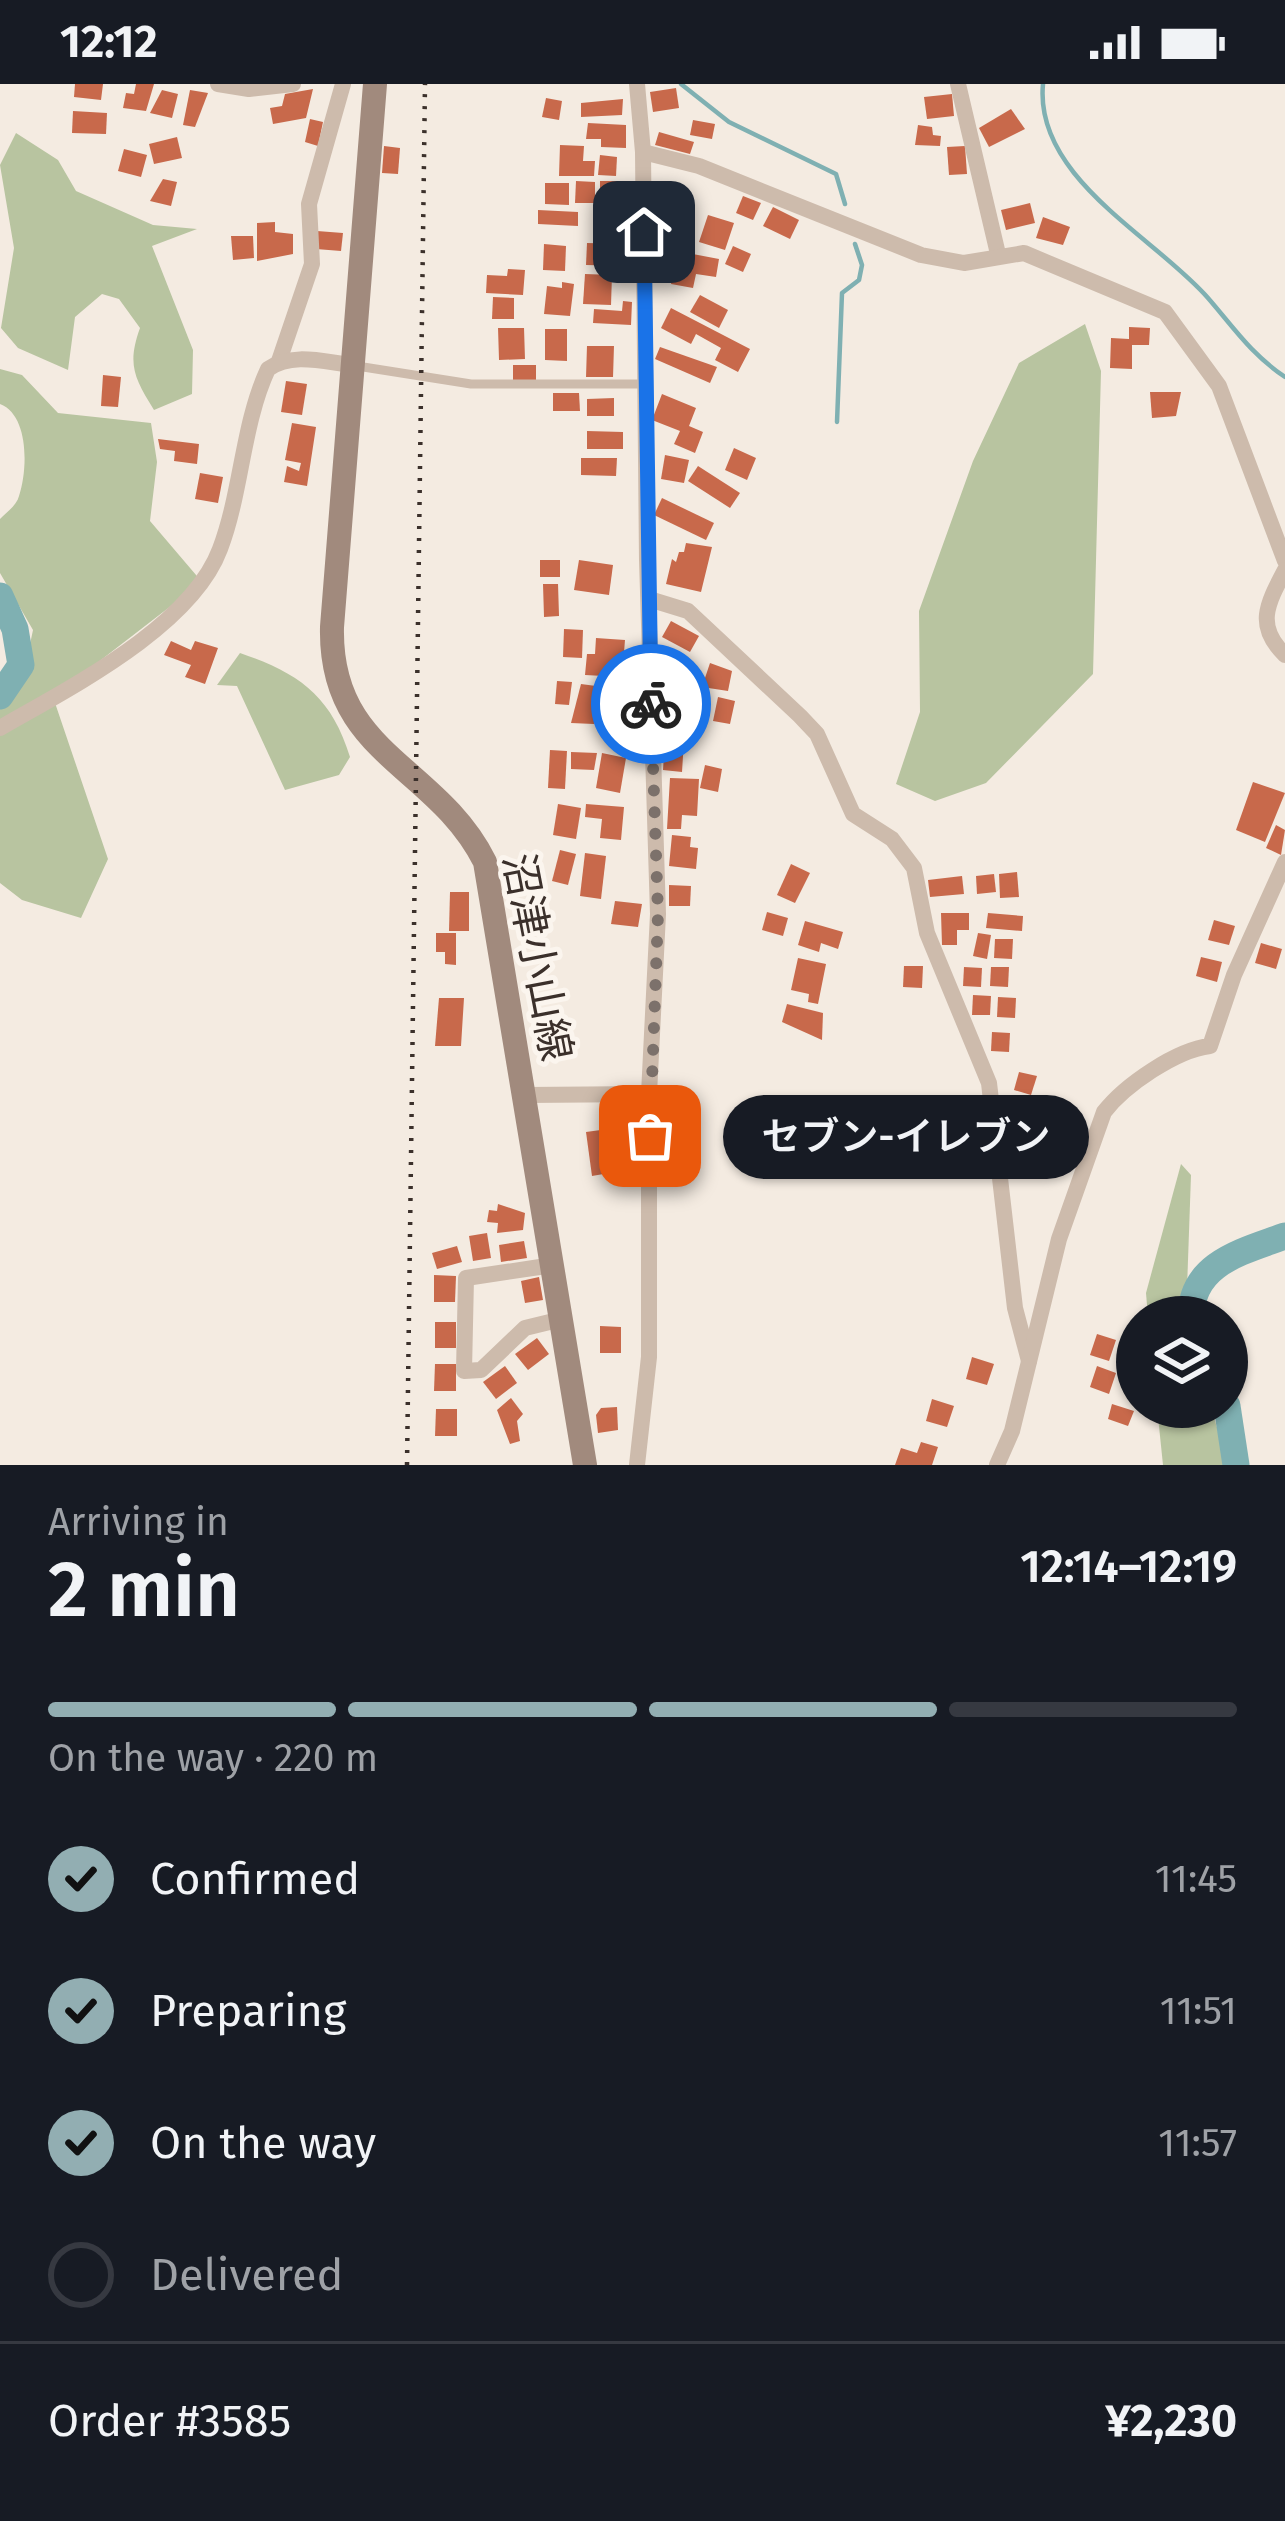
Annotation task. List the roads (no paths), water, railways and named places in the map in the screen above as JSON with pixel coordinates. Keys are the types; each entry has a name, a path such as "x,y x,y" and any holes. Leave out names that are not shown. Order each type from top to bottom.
{"main road":[{"name":"沼津小山線","path":"375,84 332,627 335,679 350,714 457,817 485,862 585,1465"}],"street":[{"path":"218,84 249,89 293,84"},
{"path":"0,728 106,667 205,580 222,546 260,386 279,361 312,263 309,204 343,84"},
{"path":"637,84 643,152 643,384 658,914 649,1094 650,1357 637,1465"},
{"path":"958,84 998,254"},
{"path":"643,152 699,166 921,255 951,263 1024,253 1165,312 1219,386 1285,566 1264,624 1267,637 1285,655"},
{"path":"279,361 352,365"},
{"path":"650,599 688,611 800,716 817,734 853,814 892,839 914,868 927,933 988,1084 1015,1308 1029,1361"},
{"path":"997,1465 1012,1431 1059,1239 1104,1112 1116,1096 1189,1049 1210,1046 1234,975 1285,862"},
{"path":"526,1095 649,1094"},
{"path":"554,1265 466,1278 464,1371 481,1370 525,1328 562,1319"}],"lane":[{"path":"352,365 471,384 643,384"}],"waterway":[{"path":"681,84 729,122 836,174 845,204"},
{"path":"1043,84 1045,118 1077,177 1185,275 1253,350 1285,377"},
{"path":"837,422 842,293 859,280 862,265 855,244"},
{"path":"0,596 15,629 21,665 0,696"},
{"path":"1194,1296 1209,1272 1222,1262 1285,1236"},
{"path":"1230,1428 1236,1465"}],"railway":[{"path":"407,1465 425,84"}],"place":[{"name":"セブン-イレブン","path":"650,1136"}]}
